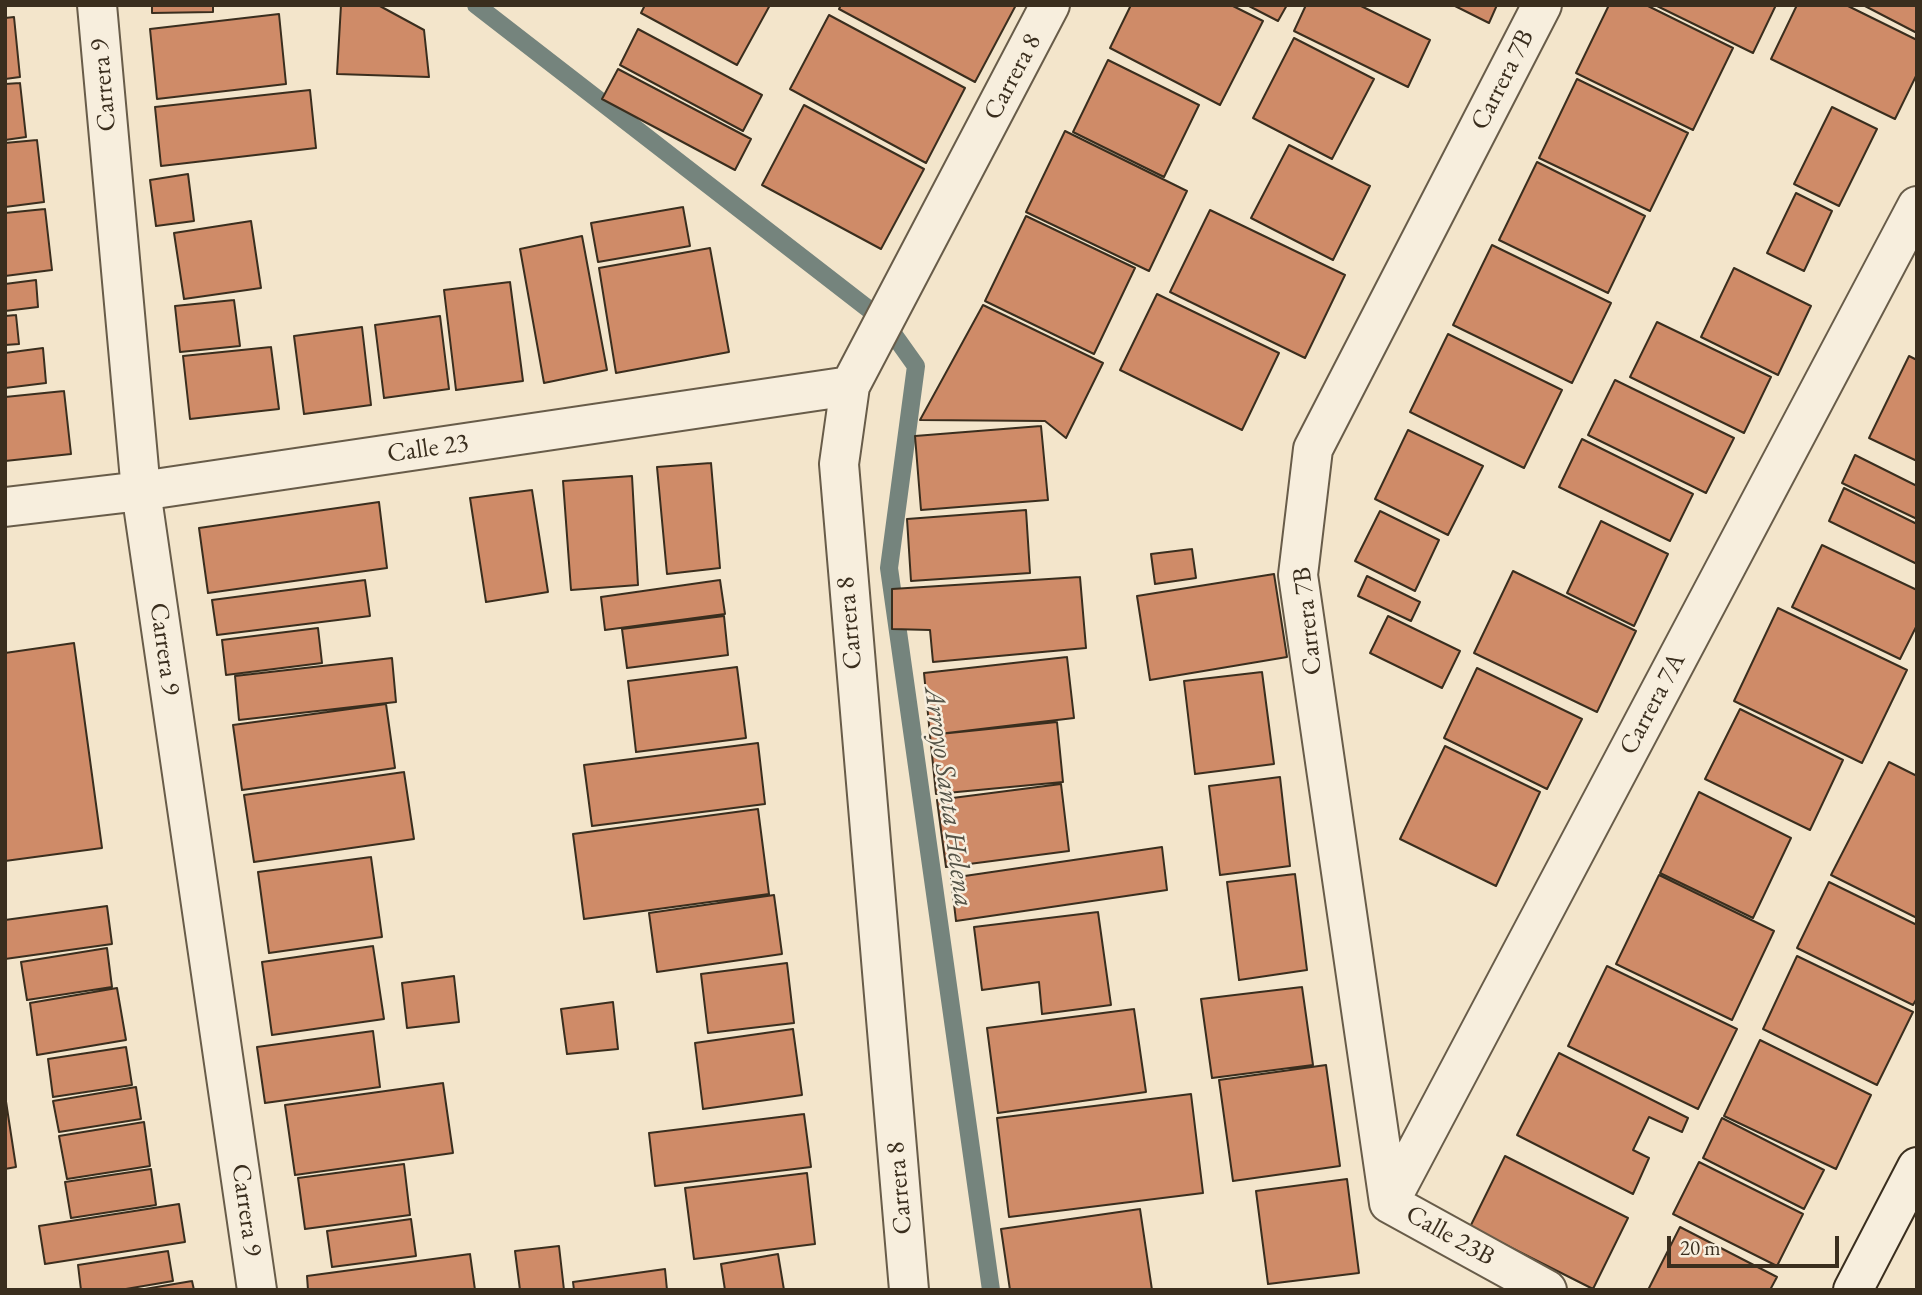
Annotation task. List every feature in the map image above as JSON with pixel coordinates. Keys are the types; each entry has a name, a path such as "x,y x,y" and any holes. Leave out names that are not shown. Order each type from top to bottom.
{"street":[{"name":"Carrera 9","path":"96,5 141,491 257,1290"},
{"name":"Carrera 8","path":"909,1290 843,539 839,464 850,386 1050,5"},
{"name":"Carrera 7B","path":"1389,1203 1298,575 1313,449 1542,5"},
{"name":"Carrera 7A","path":"1389,1203 1917,206"},
{"name":"Calle 23","path":"5,507 141,491 850,386"},
{"path":"1853,1290 1917,1167"},
{"name":"Calle 23B","path":"1389,1203 1547,1290"}],"building":[{"path":"152,5 213,5 213,12 152,13"},
{"path":"341,5 378,5 424,30 429,77 337,74"},
{"path":"645,5 770,5 737,65 641,13"},
{"path":"841,5 1016,5 975,82 839,9"},
{"path":"1131,5 1231,5 1263,21 1220,105 1110,48"},
{"path":"1247,5 1287,5 1278,21"},
{"path":"1306,5 1359,5 1430,40 1408,87 1294,31"},
{"path":"1453,5 1497,5 1489,23"},
{"path":"1609,5 1646,5 1733,48 1693,130 1576,73"},
{"path":"1655,5 1776,5 1753,53"},
{"path":"1797,5 1846,5 1917,40 1917,74 1895,119 1771,59"},
{"path":"1863,5 1917,5 1917,33"},
{"path":"279,14 286,84 157,99 150,29"},
{"path":"829,15 965,88 926,163 790,89"},
{"path":"14,17 20,77 5,79 5,18"},
{"path":"638,29 762,95 743,131 620,65"},
{"path":"1294,38 1374,79 1332,159 1253,118"},
{"path":"1108,60 1199,105 1164,177 1073,132"},
{"path":"618,69 751,139 735,170 602,99"},
{"path":"1577,79 1688,133 1650,211 1539,158"},
{"path":"20,83 26,137 5,140 5,84"},
{"path":"310,90 316,148 161,166 155,107"},
{"path":"804,105 924,169 881,249 762,185"},
{"path":"1832,107 1877,129 1839,206 1794,184"},
{"path":"1065,131 1187,191 1149,271 1026,212"},
{"path":"37,140 44,202 5,207 5,143"},
{"path":"1289,145 1370,186 1333,260 1251,218"},
{"path":"1537,162 1645,216 1608,293 1499,240"},
{"path":"188,174 194,221 156,226 150,180"},
{"path":"1796,193 1832,211 1804,271 1767,253"},
{"path":"683,207 690,246 598,262 591,223"},
{"path":"45,209 52,270 5,276 5,213"},
{"path":"1210,210 1345,275 1305,358 1170,292"},
{"path":"1026,216 1135,268 1094,354 985,301"},
{"path":"251,221 261,288 184,299 174,233"},
{"path":"582,236 607,370 544,383 520,249"},
{"path":"1492,245 1611,303 1572,383 1453,325"},
{"path":"710,248 729,352 616,373 599,268"},
{"path":"1734,268 1811,306 1778,375 1701,337"},
{"path":"36,280 38,307 5,311 5,284"},
{"path":"510,282 523,381 456,390 444,290"},
{"path":"1157,294 1279,353 1242,430 1120,370"},
{"path":"234,300 240,346 180,352 175,306"},
{"path":"983,305 1103,363 1066,438 1045,421 920,420"},
{"path":"16,315 19,344 5,345 5,316"},
{"path":"440,316 449,389 384,398 375,325"},
{"path":"1657,322 1771,377 1744,433 1630,377"},
{"path":"362,327 371,405 304,414 294,336"},
{"path":"1448,334 1562,390 1524,468 1410,412"},
{"path":"271,347 279,409 190,419 183,356"},
{"path":"43,348 46,383 5,388 5,353"},
{"path":"1909,356 1917,360 1917,461 1869,438"},
{"path":"1615,380 1734,438 1706,493 1588,435"},
{"path":"64,391 71,454 5,461 5,397"},
{"path":"1041,426 1048,500 921,510 915,436"},
{"path":"1408,430 1483,466 1448,535 1375,499"},
{"path":"1582,439 1693,494 1670,541 1559,487"},
{"path":"1855,455 1917,486 1917,519 1842,483"},
{"path":"711,463 720,568 667,574 657,467"},
{"path":"632,476 638,585 571,590 563,481"},
{"path":"1844,488 1917,524 1917,564 1829,521"},
{"path":"532,490 548,592 486,602 470,498"},
{"path":"379,502 387,568 208,593 199,528"},
{"path":"1026,510 1030,573 911,581 907,519"},
{"path":"1380,511 1439,540 1415,591 1355,561"},
{"path":"1601,521 1668,554 1634,626 1567,593"},
{"path":"1822,545 1917,590 1917,625 1900,659 1792,607"},
{"path":"1192,549 1196,578 1155,584 1151,554"},
{"path":"1513,571 1636,631 1597,712 1474,653"},
{"path":"1274,574 1287,657 1150,680 1137,596"},
{"path":"1367,576 1420,602 1411,621 1358,596"},
{"path":"1080,577 1086,648 933,662 930,630 892,629 892,589"},
{"path":"365,580 370,616 217,635 212,600"},
{"path":"720,580 725,614 605,630 601,597"},
{"path":"1778,608 1907,670 1862,763 1734,701"},
{"path":"724,616 728,655 627,668 622,629"},
{"path":"1388,616 1460,651 1442,688 1370,653"},
{"path":"318,628 322,663 226,675 222,640"},
{"path":"74,643 102,848 5,861 5,653"},
{"path":"1067,657 1074,718 930,735 924,673"},
{"path":"392,658 396,702 239,720 235,676"},
{"path":"737,667 746,738 636,752 628,681"},
{"path":"1477,668 1582,719 1547,789 1444,738"},
{"path":"1262,672 1274,764 1195,774 1184,681"},
{"path":"386,704 395,768 242,790 233,725"},
{"path":"1740,709 1843,760 1810,830 1705,779"},
{"path":"1057,722 1063,782 936,794 930,735"},
{"path":"758,743 765,804 592,826 584,765"},
{"path":"1445,746 1540,792 1496,886 1400,839"},
{"path":"1889,762 1917,776 1917,918 1831,875"},
{"path":"404,772 414,839 254,862 244,795"},
{"path":"1280,777 1290,866 1220,875 1209,786"},
{"path":"1061,784 1069,851 946,867 937,800"},
{"path":"1699,792 1791,838 1753,918 1660,873"},
{"path":"758,809 769,894 584,919 573,834"},
{"path":"1162,847 1167,890 956,921 951,878"},
{"path":"371,857 382,937 269,953 258,872"},
{"path":"1295,874 1307,970 1239,980 1227,882"},
{"path":"1659,875 1774,931 1732,1020 1616,964"},
{"path":"1829,882 1917,925 1917,998 1913,1005 1797,948"},
{"path":"774,895 782,954 657,972 649,913"},
{"path":"107,906 112,944 5,959 5,920"},
{"path":"1098,912 1111,1005 1042,1014 1039,982 982,990 974,927"},
{"path":"373,946 384,1019 272,1035 262,962"},
{"path":"107,948 112,987 27,1000 21,962"},
{"path":"1797,956 1913,1012 1877,1085 1763,1029"},
{"path":"787,963 794,1023 708,1033 701,974"},
{"path":"1607,966 1737,1029 1698,1109 1568,1046"},
{"path":"454,976 459,1022 407,1028 402,983"},
{"path":"1302,987 1313,1065 1212,1078 1201,999"},
{"path":"117,988 126,1040 37,1055 30,1003"},
{"path":"613,1002 618,1049 567,1054 561,1009"},
{"path":"1134,1009 1146,1092 998,1113 987,1028"},
{"path":"793,1029 802,1095 703,1109 695,1043"},
{"path":"373,1031 380,1087 265,1103 257,1047"},
{"path":"1760,1040 1871,1095 1836,1169 1724,1116"},
{"path":"126,1047 132,1085 53,1097 48,1059"},
{"path":"1559,1053 1688,1118 1682,1132 1649,1117 1633,1150 1649,1158 1633,1194 1517,1135"},
{"path":"1326,1065 1340,1166 1233,1181 1219,1080"},
{"path":"443,1083 453,1153 295,1175 285,1105"},
{"path":"136,1087 141,1119 59,1132 53,1101"},
{"path":"1191,1094 1203,1193 1009,1217 997,1118"},
{"path":"5,1095 16,1167 5,1169"},
{"path":"804,1114 811,1167 655,1186 649,1133"},
{"path":"1722,1118 1824,1170 1804,1209 1703,1158"},
{"path":"144,1122 150,1166 67,1179 59,1136"},
{"path":"1505,1156 1628,1218 1593,1289 1470,1227"},
{"path":"1699,1162 1803,1214 1777,1266 1673,1214"},
{"path":"404,1164 410,1215 305,1229 298,1178"},
{"path":"151,1169 156,1205 71,1218 65,1182"},
{"path":"807,1173 815,1244 694,1259 685,1188"},
{"path":"1347,1179 1359,1273 1268,1284 1256,1191"},
{"path":"179,1204 185,1242 45,1264 39,1226"},
{"path":"1140,1209 1152,1290 1010,1290 1001,1229"},
{"path":"411,1219 416,1256 332,1267 327,1231"},
{"path":"1680,1227 1777,1277 1770,1290 1648,1290"},
{"path":"559,1246 564,1290 520,1290 515,1251"},
{"path":"168,1251 173,1281 120,1290 81,1290 78,1265"},
{"path":"470,1254 475,1290 308,1290 307,1276"},
{"path":"778,1254 784,1290 725,1290 721,1264"},
{"path":"665,1269 667,1290 574,1290 573,1282"},
{"path":"192,1281 194,1290 139,1290"}],"waterway":[{"name":"Arroyo Santa Helena","path":"476,5 884,321 916,366 889,568 991,1290"}]}
